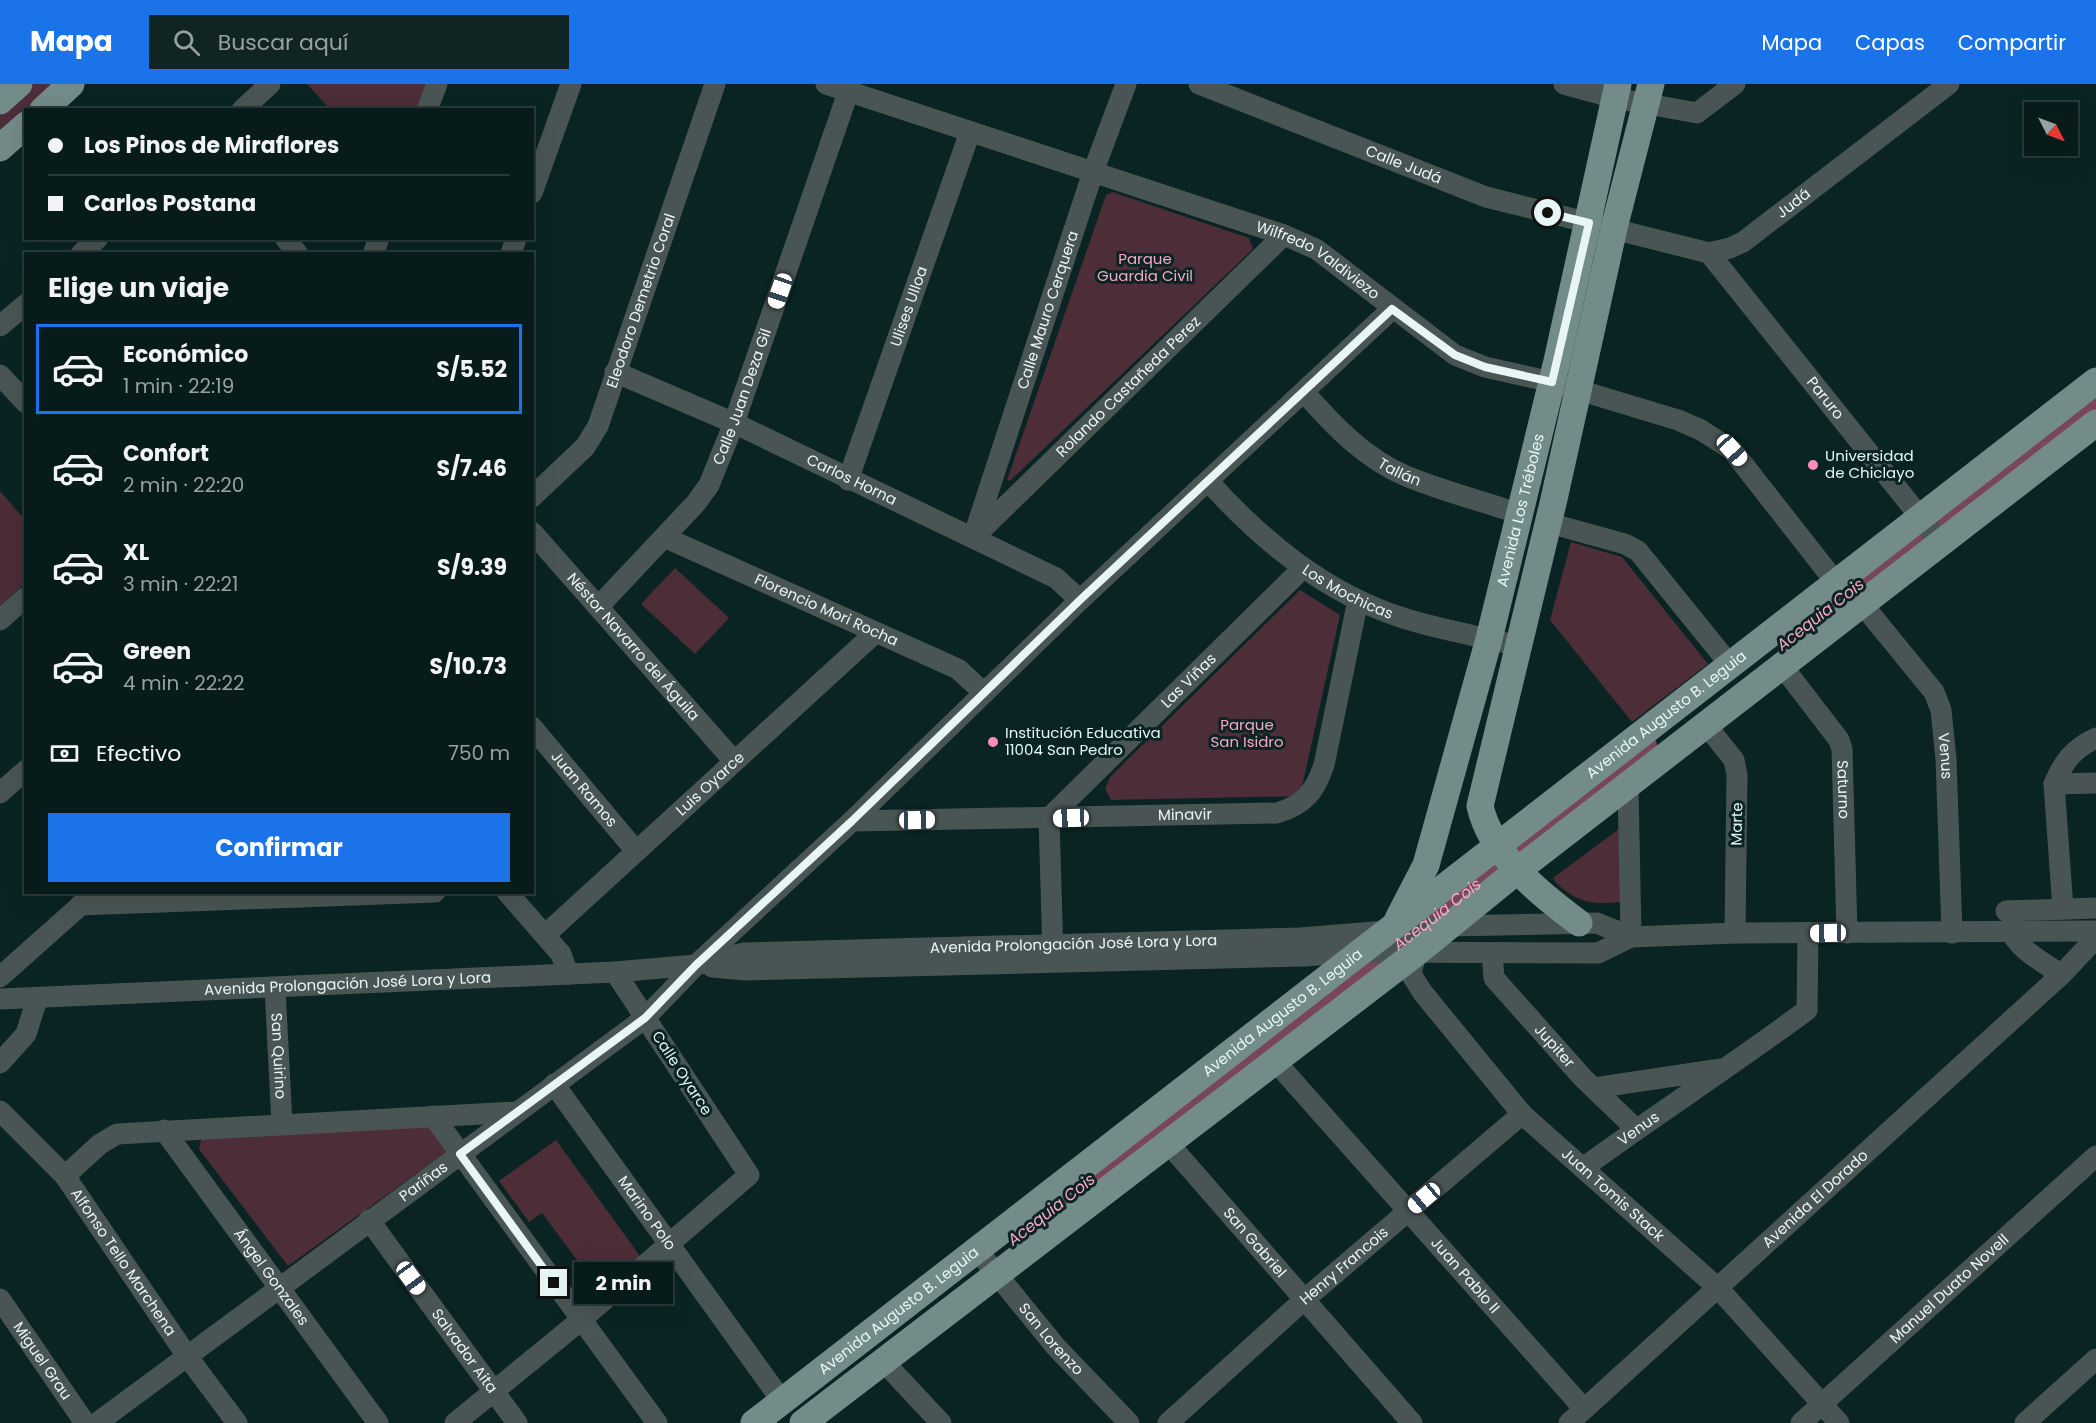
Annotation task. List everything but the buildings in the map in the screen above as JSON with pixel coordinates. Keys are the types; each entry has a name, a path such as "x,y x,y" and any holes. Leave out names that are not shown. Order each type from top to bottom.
{"main road":[{"path":"0,101 19,84"},
{"path":"45,108 71,84"},
{"name":"Avenida Los Tréboles","path":"1579,923 1550,902 1518,869 1485,828 1480,806 1579,390 1617,91"},
{"name":"Avenida Los Tréboles","path":"1394,929 1426,865 1488,639 1552,382 1601,226 1648,93"},
{"path":"0,148 24,127"},
{"name":"Avenida Augusto B. Leguia","path":"754,1423 1365,952 2096,381"},
{"name":"Avenida Augusto B. Leguia","path":"803,1423 995,1273 1415,953 1518,869 1783,667 2096,423"}],"street":[{"path":"244,108 270,84"},
{"path":"428,108 437,84"},
{"path":"534,187 571,84"},
{"name":"Eleodoro Demetrio Coral","path":"534,495 585,447 598,426 716,84"},
{"name":"Wilfredo Valdiviezo","path":"826,84 850,88 970,132 1284,235 1316,249 1455,355 1485,367 1552,382 1678,420 1701,430 1732,450 1837,585 1863,604"},
{"name":"Calle Mauro Cerquera","path":"973,538 1093,172 1126,84"},
{"name":"Calle Judá","path":"1199,84 1486,197 1601,226"},
{"path":"1564,84 1648,93 1697,113 1735,84"},
{"name":"Judá","path":"1709,253 1743,242 1949,84"},
{"name":"Calle Juan Deza Gil","path":"598,606 696,503 709,484 734,423 850,88"},
{"name":"Ulises Ulloa","path":"848,480 970,132"},
{"path":"1601,226 1709,253"},
{"name":"Rolando Castañeda Perez","path":"973,538 1284,235"},
{"path":"83,252 96,240"},
{"path":"287,240 296,252"},
{"name":"Paruro","path":"1709,253 1940,543"},
{"path":"0,327 24,306"},
{"name":"Pariñas","path":"97,1423 279,1286 645,1018 696,965 852,821 1080,600 1392,309"},
{"name":"Carlos Horna","path":"615,372 734,423 848,480 1056,578 1080,600"},
{"path":"0,375 24,401"},
{"name":"Tallán","path":"1304,392 1336,427 1372,456 1404,476 1520,514"},
{"name":"Los Mochicas","path":"1208,481 1260,535 1303,568 1358,600 1400,617 1444,630 1518,646"},
{"path":"1549,522 1625,544 1638,551 1731,666"},
{"name":"Néstor Navarro del Águila","path":"534,534 734,761"},
{"name":"Florencio Mori Rocha","path":"664,537 958,669 984,693"},
{"name":"Las Viñas","path":"1049,818 1303,568"},
{"path":"0,620 24,599"},
{"name":"Minavir","path":"852,821 1277,813 1305,801 1318,783 1324,765 1358,600"},
{"name":"Venus","path":"1863,604 1922,675 1941,710 1946,759 1952,933"},
{"name":"Luis Oyarce","path":"545,935 875,633"},
{"name":"Saturno","path":"1783,667 1839,740 1842,749 1847,933"},
{"name":"Marte","path":"1706,725 1734,760 1737,775 1735,933"},
{"name":"Juan Ramos","path":"534,729 636,851"},
{"path":"2063,909 2054,784 2061,766 2072,753 2096,738"},
{"path":"0,793 24,772"},
{"path":"2054,784 2096,783"},
{"path":"1628,786 1631,937 1735,933 2096,931"},
{"path":"1049,818 1053,953"},
{"path":"0,977 87,899 336,894"},
{"path":"509,894 561,954 568,974"},
{"path":"2006,911 2096,908"},
{"name":"Avenida Prolongación José Lora y Lora","path":"1053,953 1300,939 1449,926 1597,923 1631,937"},
{"path":"2012,932 2014,941 2061,975"},
{"name":"Venus","path":"1583,1168 1636,1129 1728,1068 1807,1010 1808,934"},
{"name":"Avenida Prolongación José Lora y Lora","path":"0,999 615,972 696,965 744,953 1598,953 1631,937"},
{"name":"Avenida El Dorado","path":"1576,1416 1719,1289 2061,975 2096,938"},
{"name":"Jupiter","path":"1492,952 1494,978 1594,1088 1636,1129"},
{"name":"Juan Tomis Stack","path":"1415,953 1411,974 1423,993 1522,1114 1719,1289 1839,1423"},
{"name":"Calle Oyarce","path":"615,972 749,1175 667,1245"},
{"name":"San Quirino","path":"275,988 282,1124"},
{"path":"0,1063 26,1034 37,999"},
{"name":"Juan Pablo II","path":"1274,1060 1407,1212 1576,1416"},
{"path":"1594,1088 1728,1068"},
{"name":"Marino Polo","path":"554,1084 667,1245 782,1401"},
{"name":"Alfonso Tello Marchena","path":"0,1111 65,1176 187,1356 237,1423"},
{"path":"65,1176 100,1144 117,1134 517,1112"},
{"name":"Henry Francois","path":"1168,1423 1305,1299 1522,1114"},
{"path":"433,1116 657,1423"},
{"name":"Ángel Gonzales","path":"164,1130 378,1423"},
{"name":"San Gabriel","path":"1168,1143 1412,1423"},
{"name":"Manuel Duato Novell","path":"1801,1423 2096,1156"},
{"name":"Salvador Aita","path":"369,1220 517,1423"},
{"path":"455,1423 581,1320 667,1245"},
{"name":"San Lorenzo","path":"977,1251 1056,1347 1129,1423"},
{"name":"Miguel Grau","path":"0,1299 85,1423"},
{"path":"2025,1423 2096,1359"},
{"path":"884,1361 941,1423"}],"green space":[{"path":"34,84 55,84 29,108 24,108 24,112 0,134 0,115"},
{"path":"307,84 427,84 418,108 329,108"},
{"name":"Parque Guardia Civil","path":"1112,192 1249,238 1253,249 1010,481 1007,480 1106,195"},
{"path":"0,491 24,519 24,584 0,606"},
{"path":"1571,542 1622,557 1708,664 1632,722 1550,620"},
{"path":"675,568 729,618 695,654 641,604"},
{"name":"Parque San Isidro","path":"1300,590 1340,615 1300,796 1111,800 1105,789 1110,777"},
{"path":"1619,829 1621,902 1586,901 1560,887 1553,878"},
{"path":"436,1124 452,1148 288,1266 199,1149 202,1136"},
{"path":"556,1140 640,1256 597,1287 542,1213 529,1222 499,1181"}],"waterway":[{"name":"Acequia Cois","path":"1786,639 2096,401"},
{"name":"Acequia Cois","path":"1039,1218 1463,894 1649,745"}],"place":[{"name":"Universidad de Chiclayo","path":"1813,465"},
{"name":"Institución Educativa 11004 San Pedro","path":"993,742"}],"route":[{"path":"554,1283 460,1154 645,1018 696,965 852,821 1080,600 1392,309 1455,355 1485,367 1552,382 1589,223 1548,213"}]}
